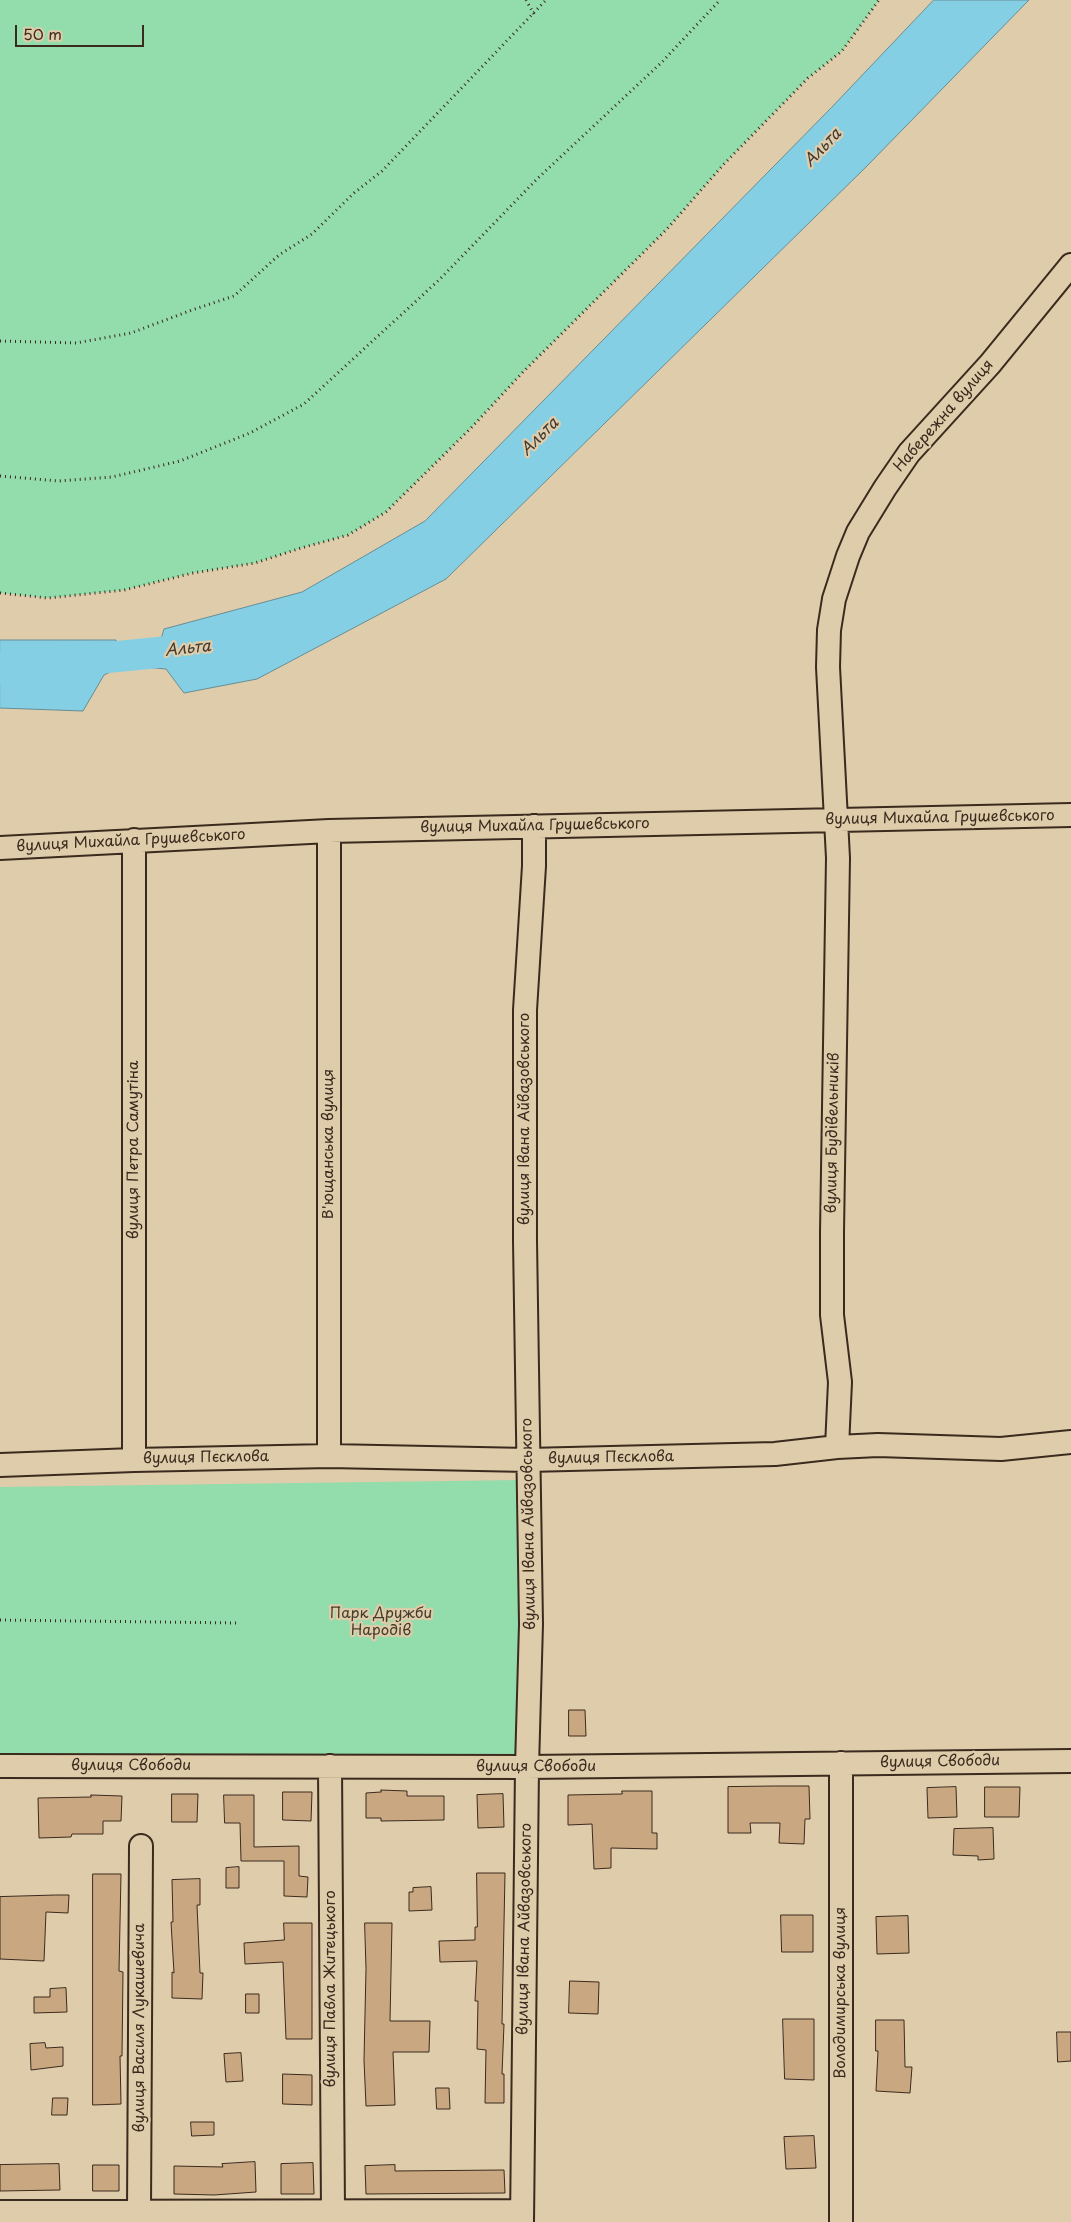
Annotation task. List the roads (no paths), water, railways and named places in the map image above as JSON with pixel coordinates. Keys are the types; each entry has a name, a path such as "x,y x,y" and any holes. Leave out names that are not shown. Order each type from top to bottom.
{"street":[{"name":"Набережна вулиця","path":"837,819 828,667 829,630 837,590 854,540 871,509 909,453 990,364 1071,265"},
{"name":"вулиця Михайла Грушевського","path":"0,848 329,831 837,819 1071,816"},
{"name":"вулиця Будівельників","path":"837,819 838,921 833,1086 831,1295 840,1382 837,1447"},
{"name":"вулиця Івана Айвазовського","path":"522,2217 527,1767 531,1598 528,1460 525,1010 534,866 534,826"},
{"name":"В'ющанська вулиця","path":"329,831 329,1456"},
{"name":"вулиця Петра Самутіна","path":"134,840 134,1460"},
{"name":"вулиця Пєсклова","path":"0,1465 329,1456 528,1460 775,1454 837,1447 917,1445 1001,1448 1071,1442"},
{"name":"вулиця Свободи","path":"0,1766 527,1767 1071,1761"},
{"name":"Володимирська вулиця","path":"840,1763 841,2222"},
{"name":"вулиця Павла Житецького","path":"330,1766 333,2212"},
{"name":"вулиця Василя Лукашевича","path":"138,2210 141,1846"},
{"path":"0,2212 138,2210 333,2212 522,2217"}],"water":[{"path":"934,0 1029,0 866,167 446,579 257,679 184,693 166,669 143,667 140,646 161,639 164,629 302,592 425,521 831,108"},
{"path":"0,640 116,640 119,668 104,675 83,711 0,708"}],"waterway":[{"name":"Альта","path":"0,668 184,650"}],"park label":[{"name":"Парк Дружби Народів","path":"381,1622"}]}
